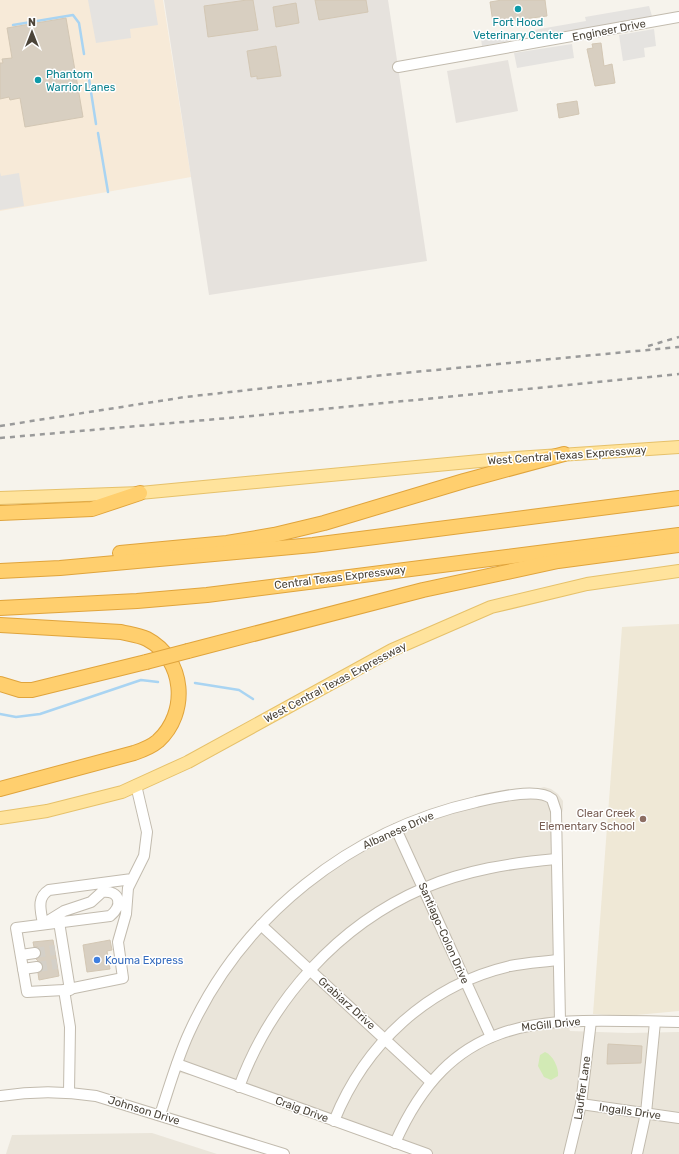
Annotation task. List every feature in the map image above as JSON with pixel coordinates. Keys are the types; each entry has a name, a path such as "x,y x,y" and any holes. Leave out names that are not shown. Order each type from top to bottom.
{"highway":[{"path":"60,568 99,555 228,543 324,523 464,481 564,454"},
{"path":"0,513 92,509 140,493"},
{"path":"0,571 60,568 313,544 679,498"},
{"name":"Central Texas Expressway","path":"0,608 137,601 207,594 679,535"},
{"path":"0,684 20,690 32,690 423,590 558,562 679,545"},
{"path":"0,624 120,632 147,639 165,654 176,673 179,685 177,712 172,722 158,741 147,748 0,789"}],"main road":[{"name":"West Central Texas Expressway","path":"0,498 140,493 292,477 564,454 679,447"},
{"name":"West Central Texas Expressway","path":"0,818 47,811 122,792 188,762 392,650 491,607 587,584 679,571"}],"street":[{"name":"Engineer Drive","path":"398,67 679,17"},
{"path":"43,924 64,911 91,902 102,892 108,891 117,897 118,908 110,916 16,928 27,992 67,990 123,978 118,942 126,914 128,888 144,856 147,832 136,785"},
{"name":"Albanese Drive","path":"160,1115 189,1033 213,989 234,958 261,925 290,897 332,864 355,850 396,829 448,809 489,800 543,793 552,799 555,804 560,1021"},
{"name":"Santiago-Colon Drive","path":"396,829 491,1037"},
{"path":"240,1087 247,1066 264,1033 287,997 309,969 353,931 374,916 424,888 481,869 519,862 556,859"},
{"path":"43,924 40,898 43,893 49,890 132,879"},
{"path":"59,922 59,950 67,990 70,1027 69,1092"},
{"name":"Grabiarz Drive","path":"261,925 431,1082"},
{"path":"21,955 35,953"},
{"path":"334,1121 341,1102 358,1072 385,1038 417,1009 441,993 510,966 558,960"},
{"path":"23,969 37,967"},
{"name":"McGill Drive","path":"395,1143 413,1107 431,1082 460,1056 491,1037 518,1027 560,1021 679,1022"},
{"name":"Lauffer Lane","path":"569,1154 581,1104 592,1021"},
{"path":"637,1154 646,1113 655,1022"},
{"name":"Craig Drive","path":"177,1064 427,1154"},
{"name":"Johnson Drive","path":"0,1096 32,1091 69,1092 106,1098 284,1154"},
{"name":"Ingalls Drive","path":"581,1104 679,1118"}],"shaded area":[{"path":"0,0 163,0 191,177 0,211"},
{"path":"88,0 154,0 158,25 130,29 131,38 96,43"},
{"path":"164,0 388,0 427,261 209,295"},
{"path":"649,6 652,16 529,39 528,31 586,21 585,17"},
{"path":"654,29 656,46 644,48 645,57 623,61 619,35"},
{"path":"507,34 509,41 482,46 481,39"},
{"path":"572,44 574,58 517,68 514,53"},
{"path":"508,60 518,111 456,123 447,71"},
{"path":"0,172 1,176 19,173 24,206 0,210"},
{"name":"Clear Creek Elementary School","path":"679,624 679,1011 626,1016 593,1014 622,627"},
{"path":"544,787 551,789 558,794 563,801 560,821 564,1014 570,1031 628,1033 679,1032 679,1154 410,1154 194,1076 172,1071 185,1035 278,904 377,834"},
{"path":"152,1133 217,1154 6,1154 12,1135"}],"green space":[{"path":"545,1052 551,1056 558,1069 558,1076 551,1080 544,1077 538,1066 540,1055"}],"building":[{"path":"253,0 258,30 208,37 204,6"},
{"path":"315,0 366,0 368,12 319,20"},
{"name":"Fort Hood Veterinary Center","path":"502,0 545,0 547,16 493,23 490,2"},
{"path":"296,3 299,23 276,27 273,7"},
{"name":"Phantom Warrior Lanes","path":"66,18 83,117 25,127 20,98 10,100 9,97 0,99 0,63 3,63 2,59 12,58 7,28"},
{"path":"601,43 604,66 612,64 615,83 595,86 587,49 593,48 592,44"},
{"path":"276,46 281,76 257,79 257,76 251,77 247,51"},
{"path":"577,101 579,114 559,118 557,104"},
{"path":"53,940 59,976 39,980 38,973 43,970 43,966 36,959 41,956 41,952 38,947 34,947 33,942"},
{"name":"Kouma Express","path":"110,940 112,950 107,951 110,969 87,972 83,945"},
{"path":"608,1044 642,1046 641,1063 607,1064"}],"waterway":[{"path":"13,25 73,15 79,23 84,54"},
{"path":"89,79 96,124"},
{"path":"98,133 108,192"},
{"path":"0,714 16,717 40,714 141,680 158,682"},
{"path":"195,683 239,690 253,699"}],"tunnel":[{"path":"35,953 55,950"},
{"path":"37,967 57,964"}],"railway":[{"path":"648,346 679,337"},
{"path":"0,426 185,397 393,374 679,347"},
{"path":"0,438 252,416 679,374"}],"place":[{"name":"Fort Hood Veterinary Center","path":"518,9"},
{"name":"Phantom Warrior Lanes","path":"38,80"},
{"name":"Clear Creek Elementary School","path":"643,819"},
{"name":"Kouma Express","path":"97,960"}]}
